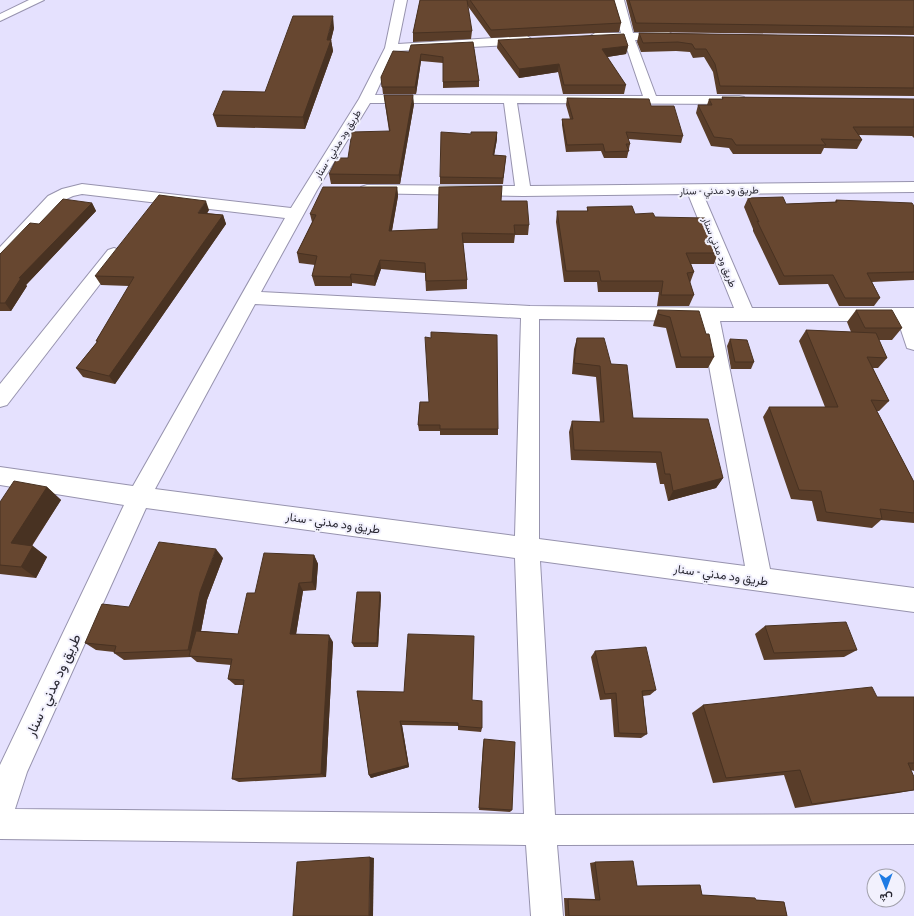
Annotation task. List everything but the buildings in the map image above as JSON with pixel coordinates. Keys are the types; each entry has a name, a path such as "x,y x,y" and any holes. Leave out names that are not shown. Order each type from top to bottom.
{"street":[{"path":"0,18 38,0"},
{"name":"طريق ود مدني - سنار","path":"0,808 7,768 139,497 296,214 317,190 366,99 391,48 401,0"},
{"path":"618,0 628,36 651,99"},
{"path":"580,38 628,36 682,37"},
{"path":"391,48 541,39"},
{"name":"طريق ود مدني - سنار","path":"366,99 754,100"},
{"path":"510,100 523,191"},
{"name":"طريق ود مدني - سنار","path":"349,190 523,191 914,187"},
{"path":"0,257 54,199 68,192 82,189 153,204 296,214"},
{"name":"طريق ود مدني سنار","path":"694,190 746,315"},
{"path":"0,399 123,242"},
{"path":"250,298 530,312 746,315 909,314 914,343"},
{"path":"530,312 527,549 540,830 547,916"},
{"path":"709,314 760,580"},
{"name":"طريق ود مدني - سنار","path":"0,476 139,497 914,600"},
{"path":"0,824 540,830 914,829"}]}
